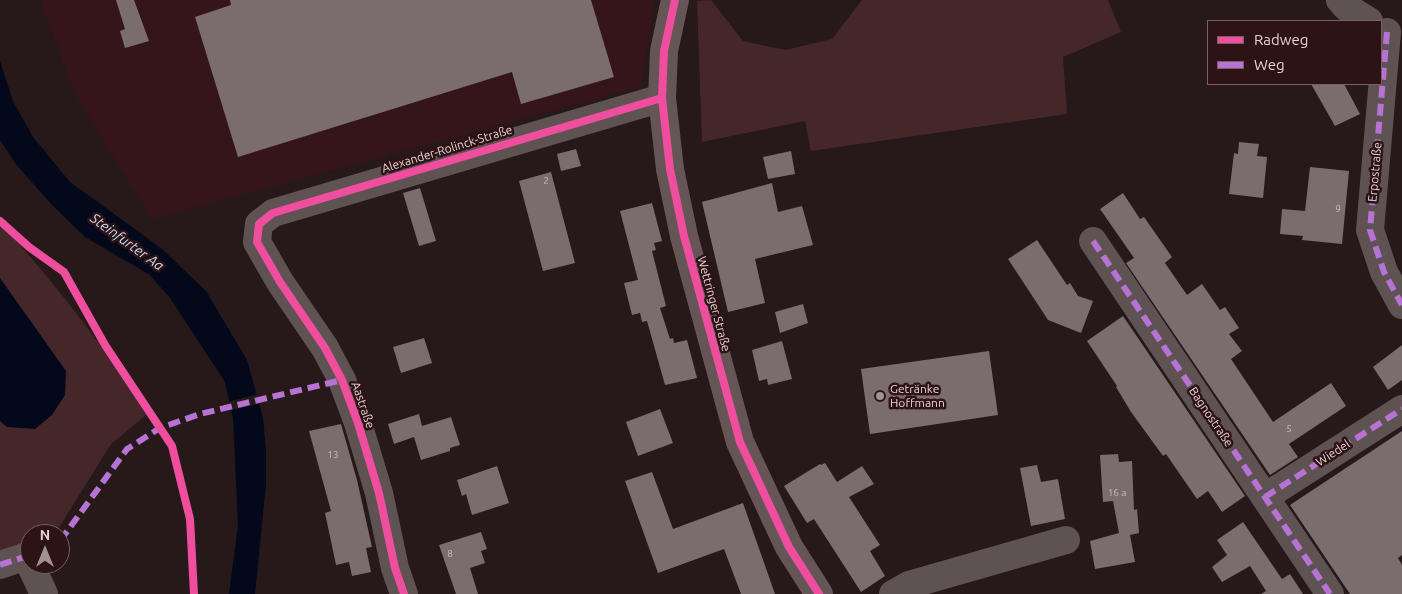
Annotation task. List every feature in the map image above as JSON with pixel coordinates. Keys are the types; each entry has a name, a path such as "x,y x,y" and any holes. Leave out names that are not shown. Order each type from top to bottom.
{"main road":[{"name":"Wettringer Straße","path":"675,0 664,51 662,98 670,169 684,236 740,442 789,546 819,594"}],"street":[{"path":"1340,0 1346,7 1369,20"},
{"name":"Erpostraße","path":"1382,69 1385,29"},
{"name":"Erpostraße","path":"1381,85 1370,230 1384,272 1402,305"},
{"name":"Alexander-Rolinck-Straße","path":"257,242 259,224 273,213 662,98"},
{"name":"Bagnostraße","path":"1093,241 1330,594"},
{"name":"Aastraße","path":"257,242 280,282 325,348 342,380 358,423 374,476 395,568 404,594"},
{"name":"Wiedel","path":"1265,497 1402,410"},
{"path":"893,594 918,582 1066,540"},
{"path":"0,565 20,562"},
{"path":"35,574 44,594"}],"shaded area":[{"path":"40,0 655,0 641,87 152,219 75,94"},
{"path":"711,0 743,41 785,50 832,39 862,0 1108,0 1121,32 1063,57 1067,114 811,151 805,121 702,142 697,1"},
{"path":"0,222 78,315 114,364 146,415 111,444 61,524 20,524 20,548 0,555"}],"water":[{"name":"Steinfurter Aa","path":"0,61 13,101 33,137 70,182 161,248 206,291 247,360 263,418 266,449 266,484 255,594 229,594 238,525 233,418 225,382 170,298 150,275 85,237 51,204 15,163 0,140"},
{"path":"0,278 66,371 65,395 52,415 35,429 7,427 0,421"}],"pier":[{"path":"259,394 262,403 229,411 227,402"}],"building":[{"path":"116,0 134,0 149,41 125,48 120,31 125,29"},
{"path":"230,0 591,0 614,77 521,104 512,72 238,157 195,17 231,5"},
{"path":"1312,85 1345,85 1360,114 1335,126"},
{"path":"1239,142 1259,144 1257,156 1267,157 1263,198 1229,194 1234,153 1238,154"},
{"path":"576,149 581,166 561,171 557,154"},
{"path":"791,151 795,174 768,179 763,157"},
{"path":"1310,167 1349,171 1342,244 1302,240 1303,236 1280,234 1282,209 1305,211"},
{"path":"551,172 575,263 543,271 519,181"},
{"path":"772,183 778,212 802,206 813,245 755,259 765,303 728,312 702,202"},
{"path":"420,188 436,241 419,246 403,193"},
{"path":"1123,193 1140,219 1144,217 1172,257 1165,263 1187,295 1202,284 1220,310 1225,307 1239,328 1229,334 1242,351 1231,359 1273,422 1331,383 1346,406 1289,444 1298,457 1270,475 1126,263 1134,258 1100,209"},
{"path":"652,203 662,241 654,243 656,250 652,251 666,306 660,308 670,339 673,338 674,343 687,340 697,378 665,385 647,321 642,322 640,313 632,315 624,283 638,280 620,211"},
{"path":"1037,240 1067,285 1070,283 1078,296 1093,301 1081,333 1048,320 1008,259"},
{"path":"803,304 808,323 780,333 775,312"},
{"path":"1123,316 1245,496 1222,512 1208,491 1197,499 1166,454 1163,456 1131,412 1117,386 1087,341"},
{"path":"424,338 432,363 401,373 393,347"},
{"path":"782,341 792,379 768,385 767,379 759,381 752,350"},
{"path":"1402,345 1402,380 1388,390 1373,367"},
{"path":"989,351 998,415 870,434 861,369"},
{"path":"660,409 673,443 638,456 626,422"},
{"path":"419,414 422,426 451,417 460,445 450,448 450,451 421,460 414,437 394,444 388,424"},
{"path":"341,424 357,480 372,547 366,548 371,572 352,576 349,562 336,565 325,513 331,511 309,431"},
{"path":"1402,431 1402,555 1398,558 1402,565 1402,594 1350,594 1290,505"},
{"path":"1118,454 1119,462 1132,461 1134,510 1137,509 1139,533 1130,535 1135,562 1095,569 1090,541 1119,533 1113,501 1103,502 1100,455"},
{"path":"825,463 837,482 862,466 874,484 849,497 880,545 870,551 885,576 861,592 814,519 807,523 784,486 820,464"},
{"path":"1037,465 1041,482 1058,479 1065,519 1031,526 1020,468"},
{"path":"497,466 509,503 472,515 466,494 462,496 457,480"},
{"path":"652,472 673,529 743,503 775,594 741,594 724,549 658,573 625,481"},
{"path":"1243,522 1282,579 1290,574 1303,594 1261,594 1266,591 1250,566 1222,582 1212,567 1227,555 1217,540"},
{"path":"481,532 487,549 481,551 485,563 470,568 478,594 456,594 439,545"}],"marked path":[{"path":"1387,32 1370,230 1384,272 1402,305"},
{"path":"1093,241 1330,594"},
{"path":"70,527 127,449 160,428 200,414 342,380"},
{"path":"1265,497 1402,409"},
{"path":"0,565 20,558"}],"cycle path":[{"path":"675,0 664,51 662,98 670,169 684,236 740,442 789,547 819,594"},
{"path":"404,594 395,568 379,493 358,423 342,380 325,348 280,282 257,242 259,224 273,213 662,98"},
{"path":"0,221 29,247 64,272 105,345 172,446 190,519 194,594"}],"place":[{"name":"Getränke Hoffmann","path":"880,396"}]}
